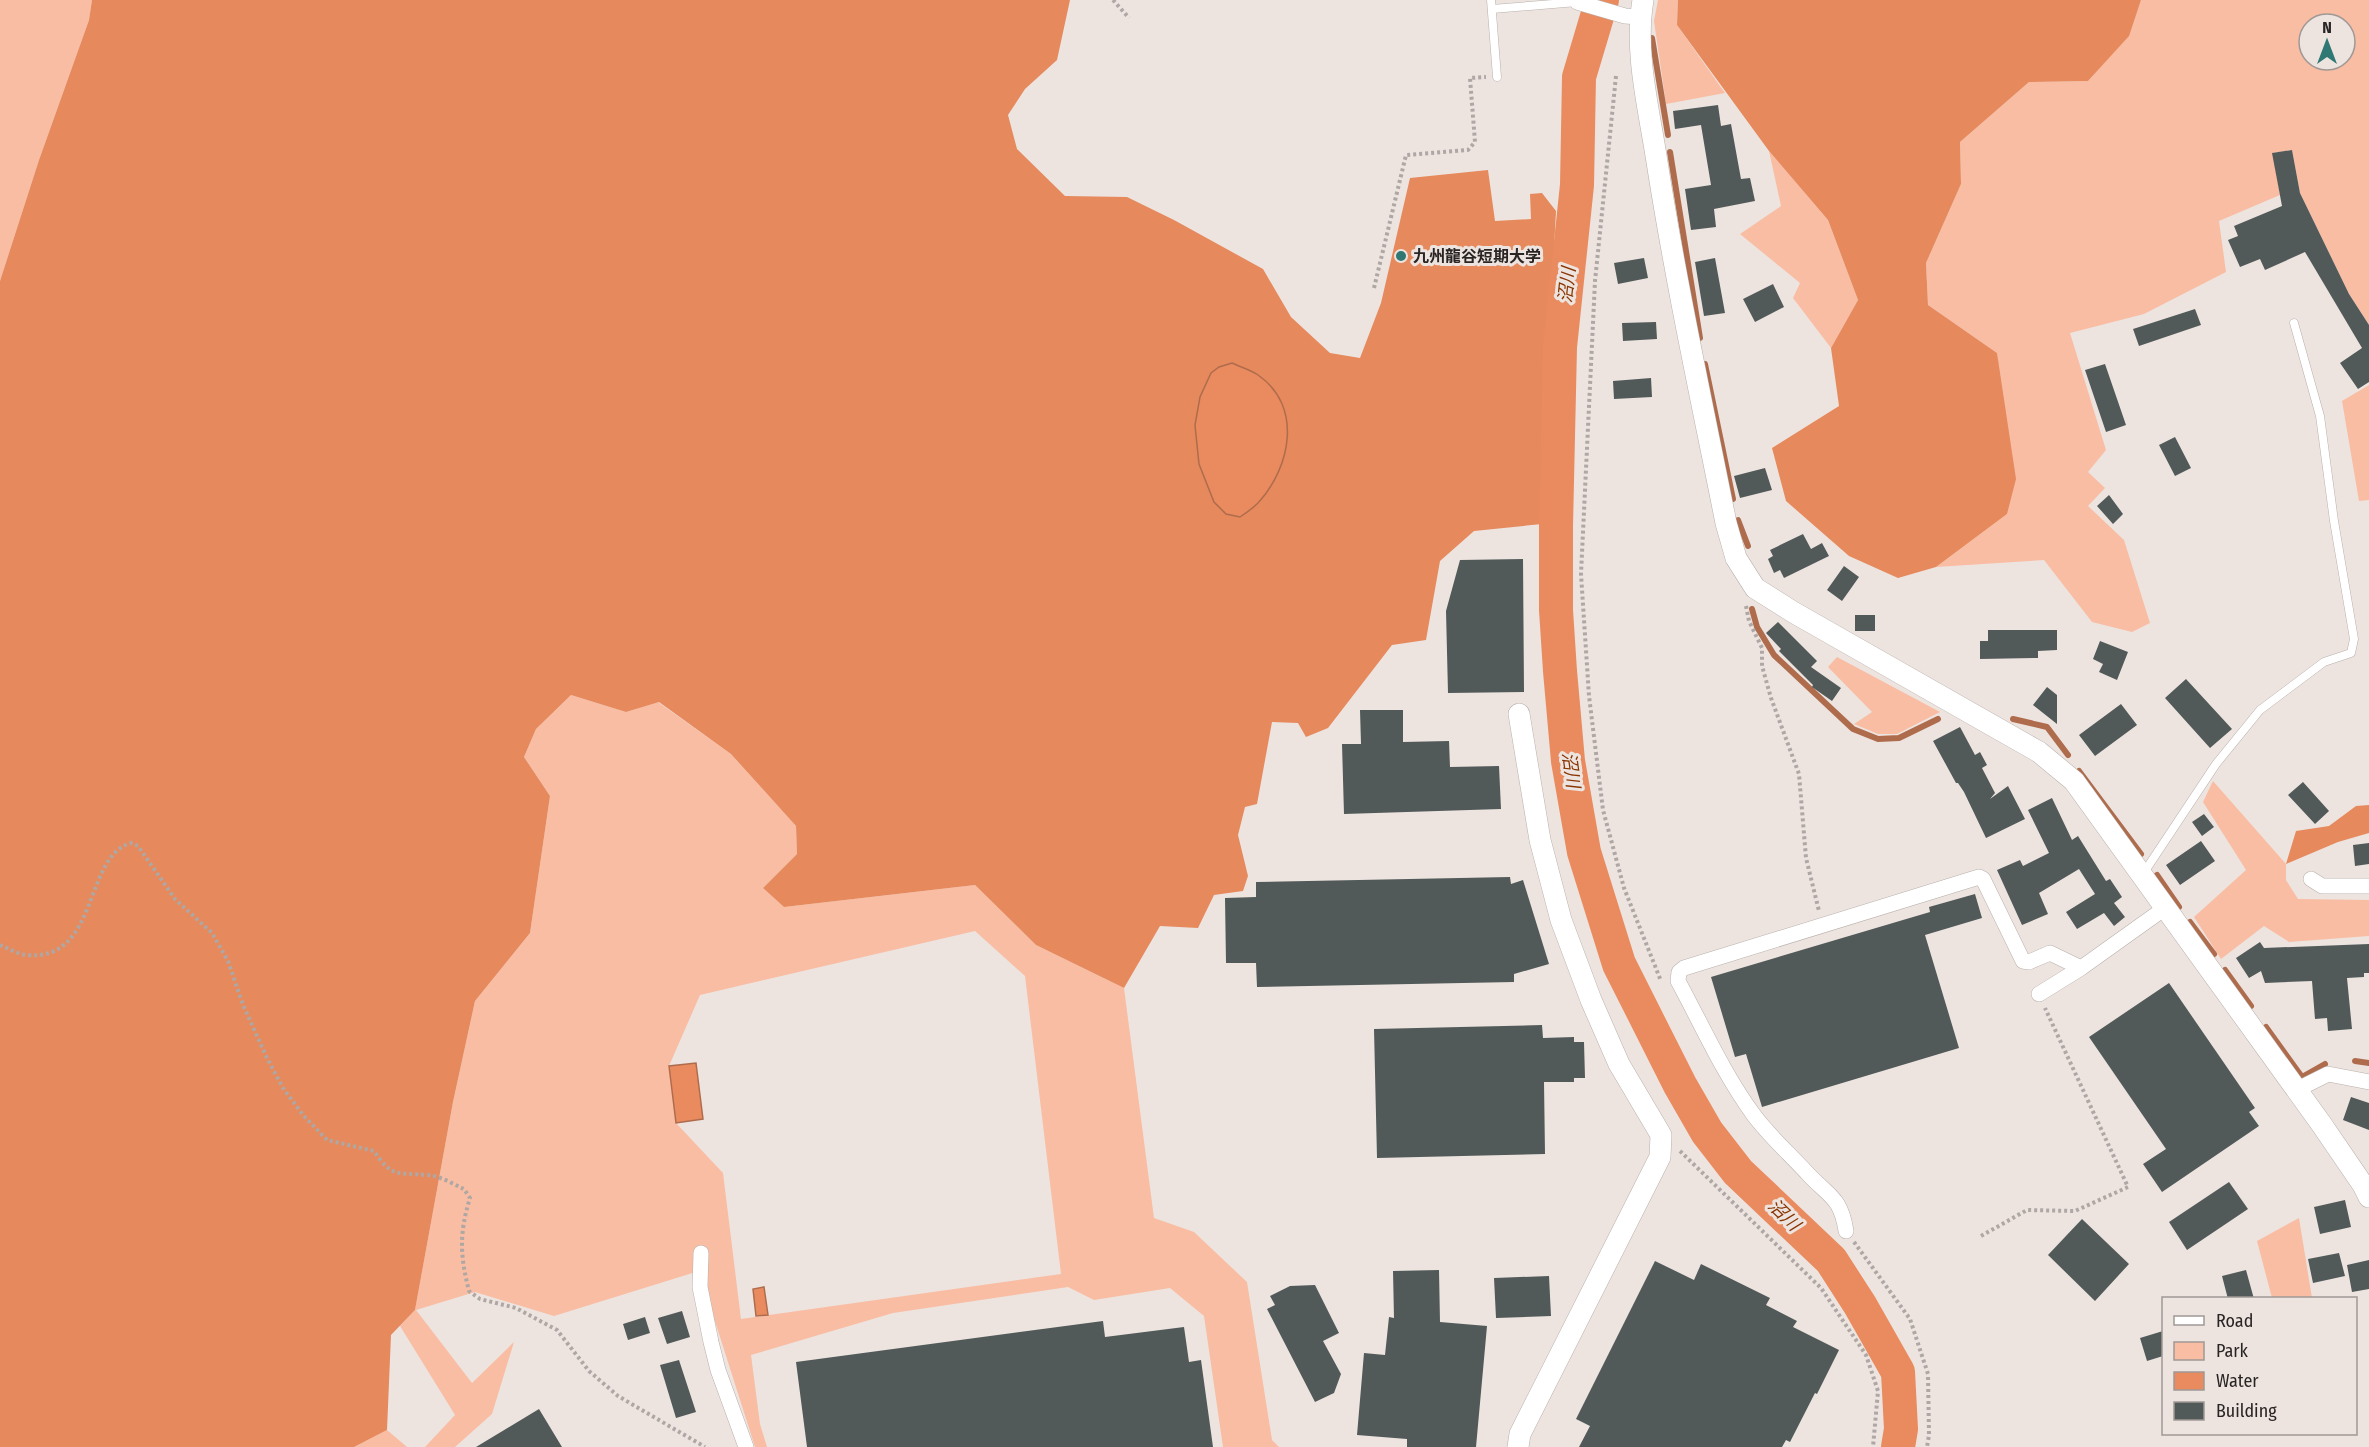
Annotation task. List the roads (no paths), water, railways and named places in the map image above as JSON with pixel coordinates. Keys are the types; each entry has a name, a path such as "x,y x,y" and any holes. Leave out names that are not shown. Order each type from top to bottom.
{"street":[{"path":"1576,1 1636,11 1641,62 1672,254 1721,500 1736,558 1755,588 2039,752 2074,781 2296,1090 2363,1185 2369,1197"},
{"path":"1518,1447 1520,1434 1660,1157 1661,1135 1619,1064 1591,1000 1561,920 1540,840 1520,714"},
{"path":"1846,1231 1844,1218 1835,1198 1817,1184 1754,1115 1737,1089 1678,981 1679,972 1684,968 1979,877 1983,879 2022,961 2029,962 2050,953 2081,968"},
{"path":"2312,879 2322,886 2369,886"},
{"path":"2039,994 2081,968 2165,908"},
{"path":"2296,1090 2328,1074 2369,1082"},
{"path":"701,1253 700,1287 711,1342 718,1370 746,1447"}],"lane":[{"path":"1491,0 1497,77"},
{"path":"1492,9 1576,1"},
{"path":"2142,875 2216,764 2260,710 2324,662 2351,653 2354,639 2334,521 2320,416 2294,323"}],"water":[{"path":"1232,363 1255,373 1272,388 1282,403 1287,437 1278,472 1269,488 1258,503 1240,517 1226,514 1214,502 1199,464 1195,425 1200,397 1211,373 1219,367"},
{"path":"696,1063 703,1119 676,1123 669,1066"},
{"path":"764,1287 768,1315 756,1316 753,1289"}],"waterway":[{"name":"沼川","path":"1602,0 1579,77 1577,185 1560,347 1556,526 1556,610 1560,671 1568,761 1584,852 1619,964 1680,1085 1707,1132 1738,1172 1831,1260 1898,1372 1901,1429 1898,1447"},
{"path":"1652,38 1668,135"},
{"path":"1670,152 1700,338"},
{"path":"1705,364 1733,499"},
{"path":"1738,520 1748,546"},
{"path":"1752,609 1757,627 1774,655 1853,729 1878,739 1899,738 1938,719"},
{"path":"2013,719 2047,727 2068,755"},
{"path":"2079,771 2141,854"},
{"path":"2157,875 2179,907"},
{"path":"2190,922 2214,954"},
{"path":"2225,970 2251,1006"},
{"path":"2266,1027 2302,1077 2325,1064"},
{"path":"2355,1061 2369,1063"}],"place":[{"name":"九州龍谷短期大学","path":"1401,256"}]}
